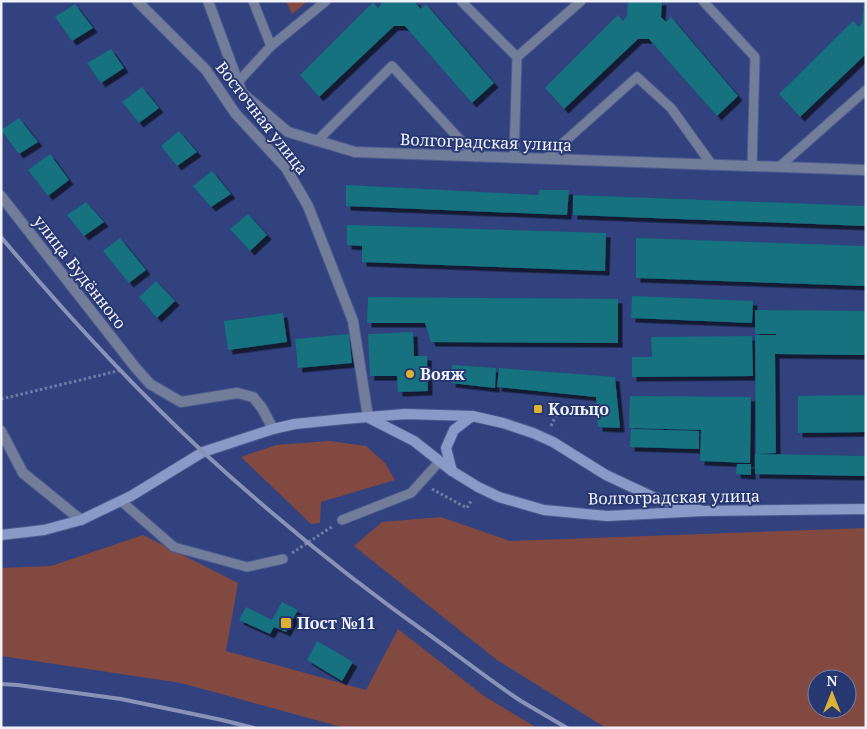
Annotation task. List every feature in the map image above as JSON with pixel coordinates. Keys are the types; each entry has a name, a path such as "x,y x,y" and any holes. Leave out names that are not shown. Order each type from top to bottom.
{"main road":[{"path":"1,535 44,530 81,520 131,496 203,452 274,429 295,424 405,414 472,416 503,422 552,442 606,475 652,497 702,511"},
{"path":"452,471 446,448 454,430 472,416"},
{"name":"Волгоградская улица","path":"368,417 414,441 452,471 478,487 499,497 544,510 607,516 702,511 866,509"}],"street":[{"name":"Восточная улица","path":"137,1 206,70 235,113 286,168 308,206 353,321 368,417"},
{"path":"208,1 238,82"},
{"name":"Волгоградская улица","path":"238,82 242,93 288,132 355,152 866,170"},
{"name":"улица Будённого","path":"1,196 150,384 181,402 237,393 253,397 274,429"},
{"path":"1,432 23,473 81,520"}],"lane":[{"path":"253,1 271,46"},
{"path":"238,82 271,46 326,1"},
{"path":"461,1 517,57 514,158"},
{"path":"517,57 581,1"},
{"path":"703,1 754,57 752,166"},
{"path":"317,141 392,66 476,156"},
{"path":"545,159 637,77 671,108 712,165"},
{"path":"779,167 866,90"},
{"path":"342,520 411,493 440,461"},
{"path":"122,501 174,547 247,567 283,559"}],"path":[{"path":"1,400 135,367"},
{"path":"545,439 559,409"},
{"path":"420,482 467,508 478,487"},
{"path":"283,559 342,520"}],"shaded area":[{"path":"286,1 308,1 292,14"},
{"path":"330,441 366,446 385,463 395,480 321,502 320,523 311,524 241,457 276,445"},
{"path":"441,517 510,541 866,528 866,728 606,728 497,660 354,546 382,522"},
{"path":"143,535 238,583 226,651 366,690 398,629 484,696 537,728 345,728 181,683 1,656 1,568 51,566"}],"building":[{"path":"382,1 416,1 416,4 421,9 426,4 494,83 472,103 405,26 394,26 319,97 300,75 373,2 378,8"},
{"path":"628,1 662,1 661,17 666,22 671,17 738,96 717,116 649,39 638,39 564,109 545,88 618,15 623,21 627,16"},
{"path":"864,1 866,1 866,54 800,117 779,94 853,21 859,27 862,23"},
{"path":"75,4 93,28 72,41 55,17"},
{"path":"111,49 124,68 101,83 87,63"},
{"path":"142,87 159,108 139,123 122,102"},
{"path":"19,118 38,142 19,154 1,130"},
{"path":"179,131 197,152 177,166 161,146"},
{"path":"50,154 69,180 48,196 28,170"},
{"path":"212,171 231,194 211,207 193,186"},
{"path":"346,185 538,195 540,190 569,190 567,215 346,206"},
{"path":"573,195 866,206 866,226 573,215"},
{"path":"86,202 104,222 84,236 67,215"},
{"path":"248,214 267,235 250,251 230,229"},
{"path":"347,225 606,233 605,271 362,262 362,246 347,245"},
{"path":"120,238 146,270 129,283 103,251"},
{"path":"636,238 866,246 866,286 636,278"},
{"path":"156,281 175,301 157,318 139,297"},
{"path":"632,296 753,301 752,323 631,318"},
{"path":"368,297 618,299 618,343 431,342 425,323 367,323"},
{"path":"755,310 866,311 866,355 775,354 776,453 756,454 755,335 776,334 755,334"},
{"path":"283,313 287,342 228,350 224,321"},
{"path":"413,332 414,356 427,356 428,391 398,392 397,376 370,376 368,334"},
{"path":"349,334 352,363 298,368 295,339"},
{"path":"752,336 753,376 632,377 632,357 652,357 651,337"},
{"path":"452,365 496,368 495,388 451,383"},
{"path":"499,368 615,377 620,428 598,427 596,397 497,387"},
{"path":"866,395 866,432 798,433 798,396"},
{"path":"630,396 751,397 750,463 700,461 701,430 629,428"},
{"path":"631,429 699,431 699,449 630,447"},
{"path":"755,454 866,456 866,476 755,474"},
{"path":"737,464 751,464 751,475 736,474"},
{"path":"282,602 298,610 286,632 274,627 270,634 239,620 246,607 272,620"},
{"path":"317,641 353,662 342,681 307,660"}],"railway":[{"path":"1,237 49,293 124,374 176,427 259,501 316,549 405,617 510,694 567,728"},
{"path":"1,684 121,699 254,728"}],"place":[{"name":"Вояж","path":"410,374"},
{"name":"Кольцо","path":"538,409"},
{"name":"Пост №11","path":"286,623"}]}
